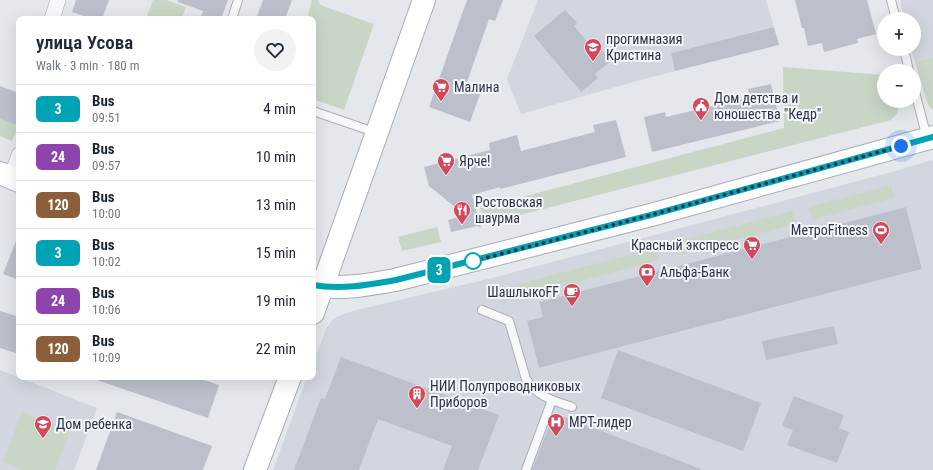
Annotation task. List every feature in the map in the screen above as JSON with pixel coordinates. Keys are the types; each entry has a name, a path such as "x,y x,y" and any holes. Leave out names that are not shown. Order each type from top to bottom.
{"main road":[{"path":"316,297 318,286 377,133 424,0"},
{"path":"318,286 350,287 377,284 415,276 651,215 930,138"},
{"path":"255,470 289,380"}],"street":[{"path":"53,16 58,0"},
{"path":"10,177 16,162"}],"lane":[{"path":"233,16 238,0"},
{"path":"891,0 894,12"},
{"path":"920,108 930,138"},
{"path":"316,111 377,133"},
{"path":"482,310 510,321 526,379 532,387 541,395 572,407"},
{"path":"526,470 552,400"}],"shaded area":[{"name":"прогимназия Кристина","path":"538,0 766,0 774,27 671,53 675,71 521,114 507,79"},
{"path":"900,0 933,0 933,57 915,62 913,56 921,56 921,12 903,12"},
{"path":"933,160 933,470 273,470 306,380 316,380 316,355 326,329 332,320 353,311 496,277","holes":["906,207 922,269 539,368 527,321 543,317 539,302"]},
{"name":"Дом ребенка","path":"0,370 16,376 16,380 26,380 97,408 74,470 0,470"}],"green space":[{"path":"153,0 166,0 186,7 183,16 147,16"},
{"path":"312,0 318,0 320,5 374,24 344,110 316,100 316,16 308,16"},
{"path":"933,57 933,110 928,105 921,82 921,64 916,64 915,62"},
{"path":"783,67 877,74 877,108 899,108 898,112 891,120 485,224 480,208 784,128"},
{"path":"0,119 16,125 16,131 12,141 0,136"},
{"path":"891,185 894,198 812,220 809,207"},
{"path":"792,211 795,224 678,255 675,242"},
{"path":"437,227 441,242 402,251 398,237"},
{"path":"656,248 659,260 503,302 499,289"},
{"path":"22,412 70,430 55,470 24,470 3,462"}],"building":[{"path":"76,0 109,0 103,16 84,16 72,12"},
{"path":"178,0 228,0 222,16 201,16 203,11 178,2"},
{"path":"263,0 292,0 286,16 257,16"},
{"path":"467,0 503,0 495,21 489,19 465,88 480,94 470,122 429,107"},
{"path":"795,0 867,0 876,34 857,39 858,43 824,52 822,43 808,46"},
{"path":"565,10 577,23 574,26 595,51 599,47 611,61 595,74 598,78 581,92 534,36"},
{"path":"774,27 779,45 675,71 671,53"},
{"path":"771,84 780,121 652,152 644,117 665,112 666,117 750,97 748,89"},
{"path":"0,86 16,92 16,125 0,119"},
{"path":"616,120 626,157 472,195 481,228 477,226 451,232 448,220 465,215 429,186 424,167 490,150 489,143 517,135 521,151 595,132 593,125"},
{"path":"906,207 922,269 539,368 527,321 543,317 539,302"},
{"path":"16,241 16,279 3,274"},
{"path":"0,311 16,316 16,353 0,348"},
{"path":"834,326 838,344 766,360 762,341"},
{"path":"618,350 761,403 743,451 601,398"},
{"name":"НИИ Полупроводниковых Приборов","path":"341,357 499,415 478,470 443,470 452,446 378,419 359,470 294,470 321,398 325,399"},
{"path":"97,380 204,380 219,385 208,418"},
{"path":"794,396 844,415 839,428 849,432 837,463 787,445 793,430 782,426"},
{"path":"117,412 212,446 203,470 96,470"},
{"path":"554,413 701,469 532,470"}],"bus line":[{"name":"3","path":"316,286 350,287 396,280 651,215 933,137"}],"place":[{"name":"прогимназия Кристина","path":"593,62"},
{"name":"Малина","path":"441,102"},
{"name":"Дом детства и юношества \"Кедр\"","path":"701,121"},
{"name":"Ярче!","path":"446,176"},
{"name":"Ростовская шаурма","path":"462,225"},
{"name":"МетроFitness","path":"881,245"},
{"name":"Красный экспресс","path":"752,260"},
{"name":"Альфа-Банк","path":"647,287"},
{"name":"ШашлыкоFF","path":"572,307"},
{"name":"НИИ Полупроводниковых Приборов","path":"417,409"},
{"name":"МРТ-лидер","path":"556,437"},
{"name":"Дом ребенка","path":"43,439"}],"route":[{"path":"473,261 470,262 651,215 901,146"}]}
